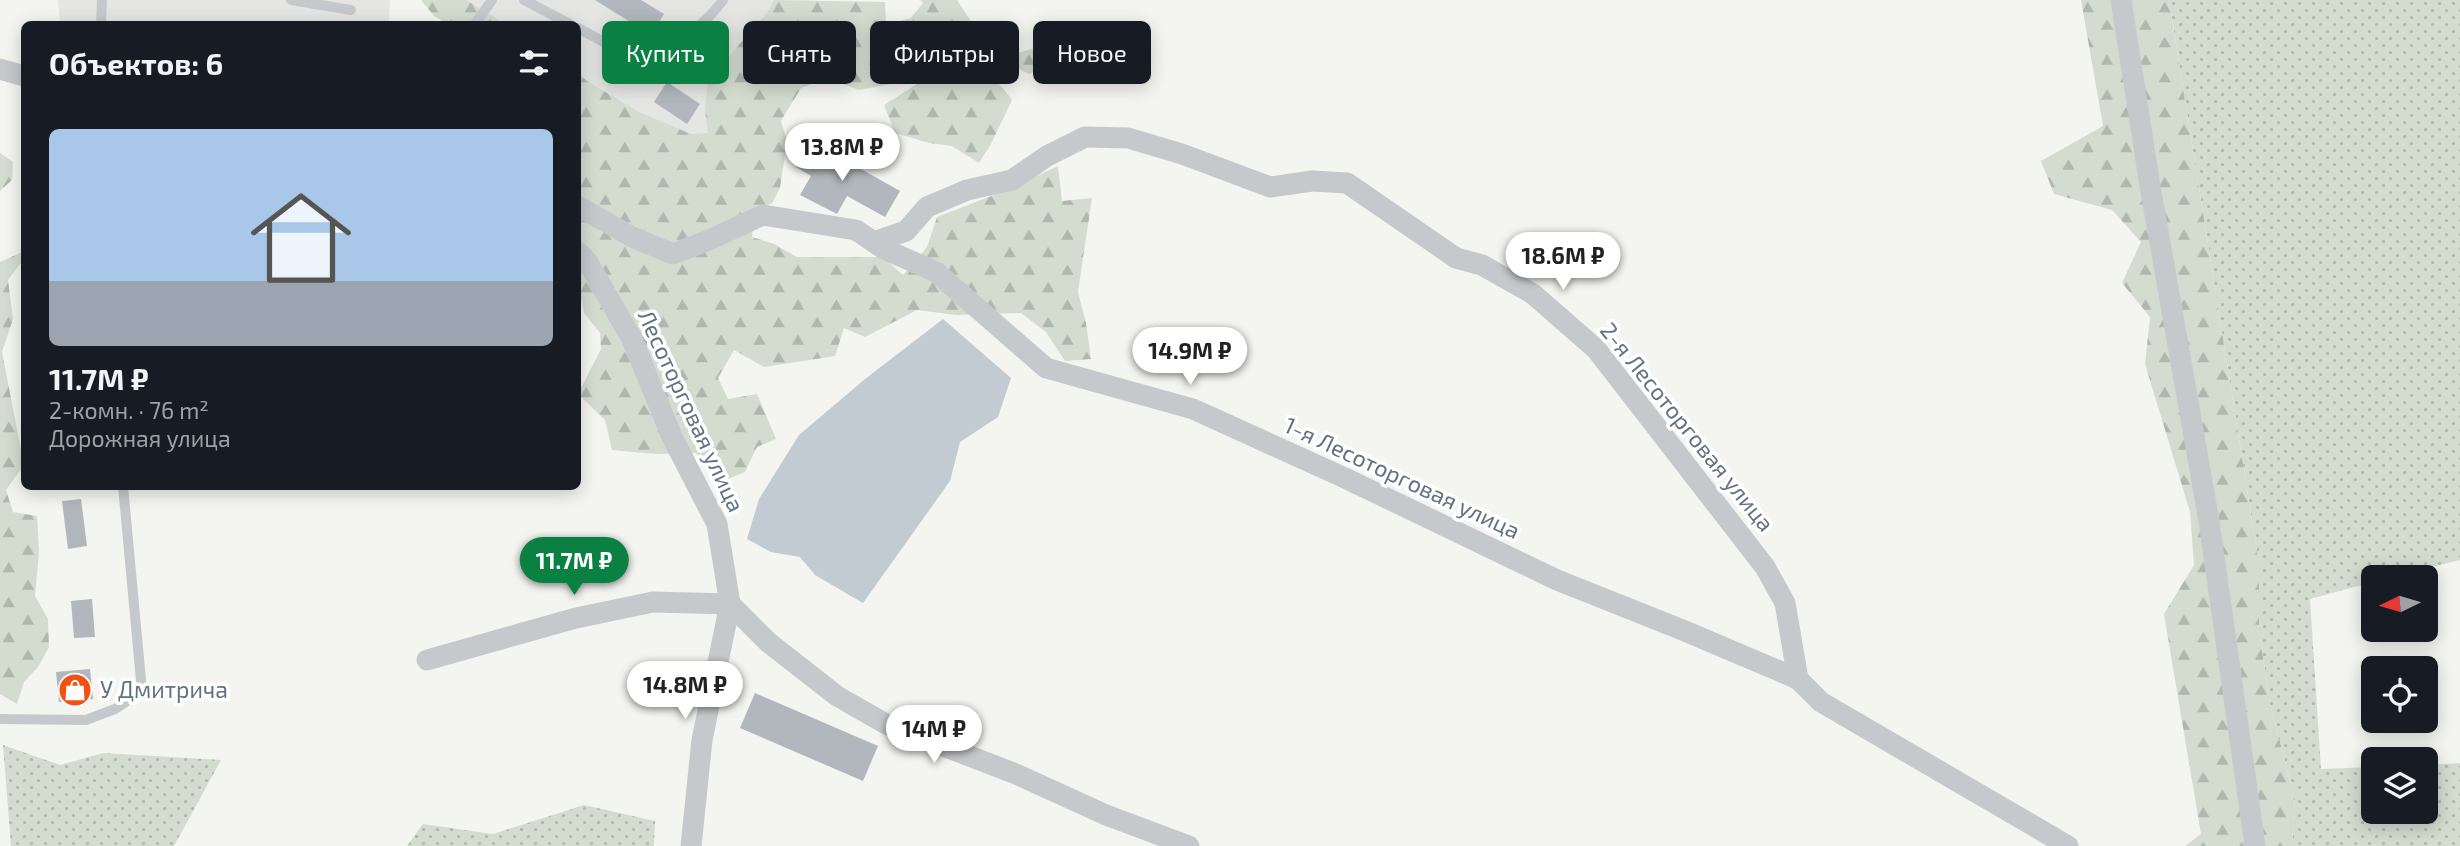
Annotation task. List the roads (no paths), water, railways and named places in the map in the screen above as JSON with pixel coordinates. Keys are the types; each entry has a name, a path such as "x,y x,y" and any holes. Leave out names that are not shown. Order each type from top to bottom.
{"street":[{"path":"2121,0 2150,186 2209,521 2255,846"},
{"path":"0,69 21,75"},
{"name":"2-я Лесоторговая улица","path":"874,242 906,232 927,207 967,190 1012,180 1047,156 1085,137 1128,138 1182,154 1269,187 1312,181 1347,183 1456,258 1482,265 1533,294 1596,349 1765,567 1785,603 1798,679"},
{"name":"1-я Лесоторговая улица","path":"581,208 632,237 673,254 762,215 856,230 874,242 936,272 1046,368 1193,409 1345,478 1557,580 1798,679"},
{"name":"Лесоторговая улица","path":"581,255 632,339 672,437 717,524 730,604"},
{"path":"427,660 576,618 653,602 730,604 768,642 837,696 886,724 1016,774 1106,816 1189,846"},
{"path":"691,846 702,740 730,604"},
{"path":"1798,679 1821,702 2068,846"}],"lane":[{"path":"101,21 102,0"},
{"path":"291,0 351,10"},
{"path":"477,21 492,0"},
{"path":"524,0 564,21"},
{"path":"581,31 646,65 686,36 723,0"},
{"path":"0,719 86,720 115,709 142,691 123,490"}],"place":[{"name":"У Дмитрича","path":"75,690"}]}
